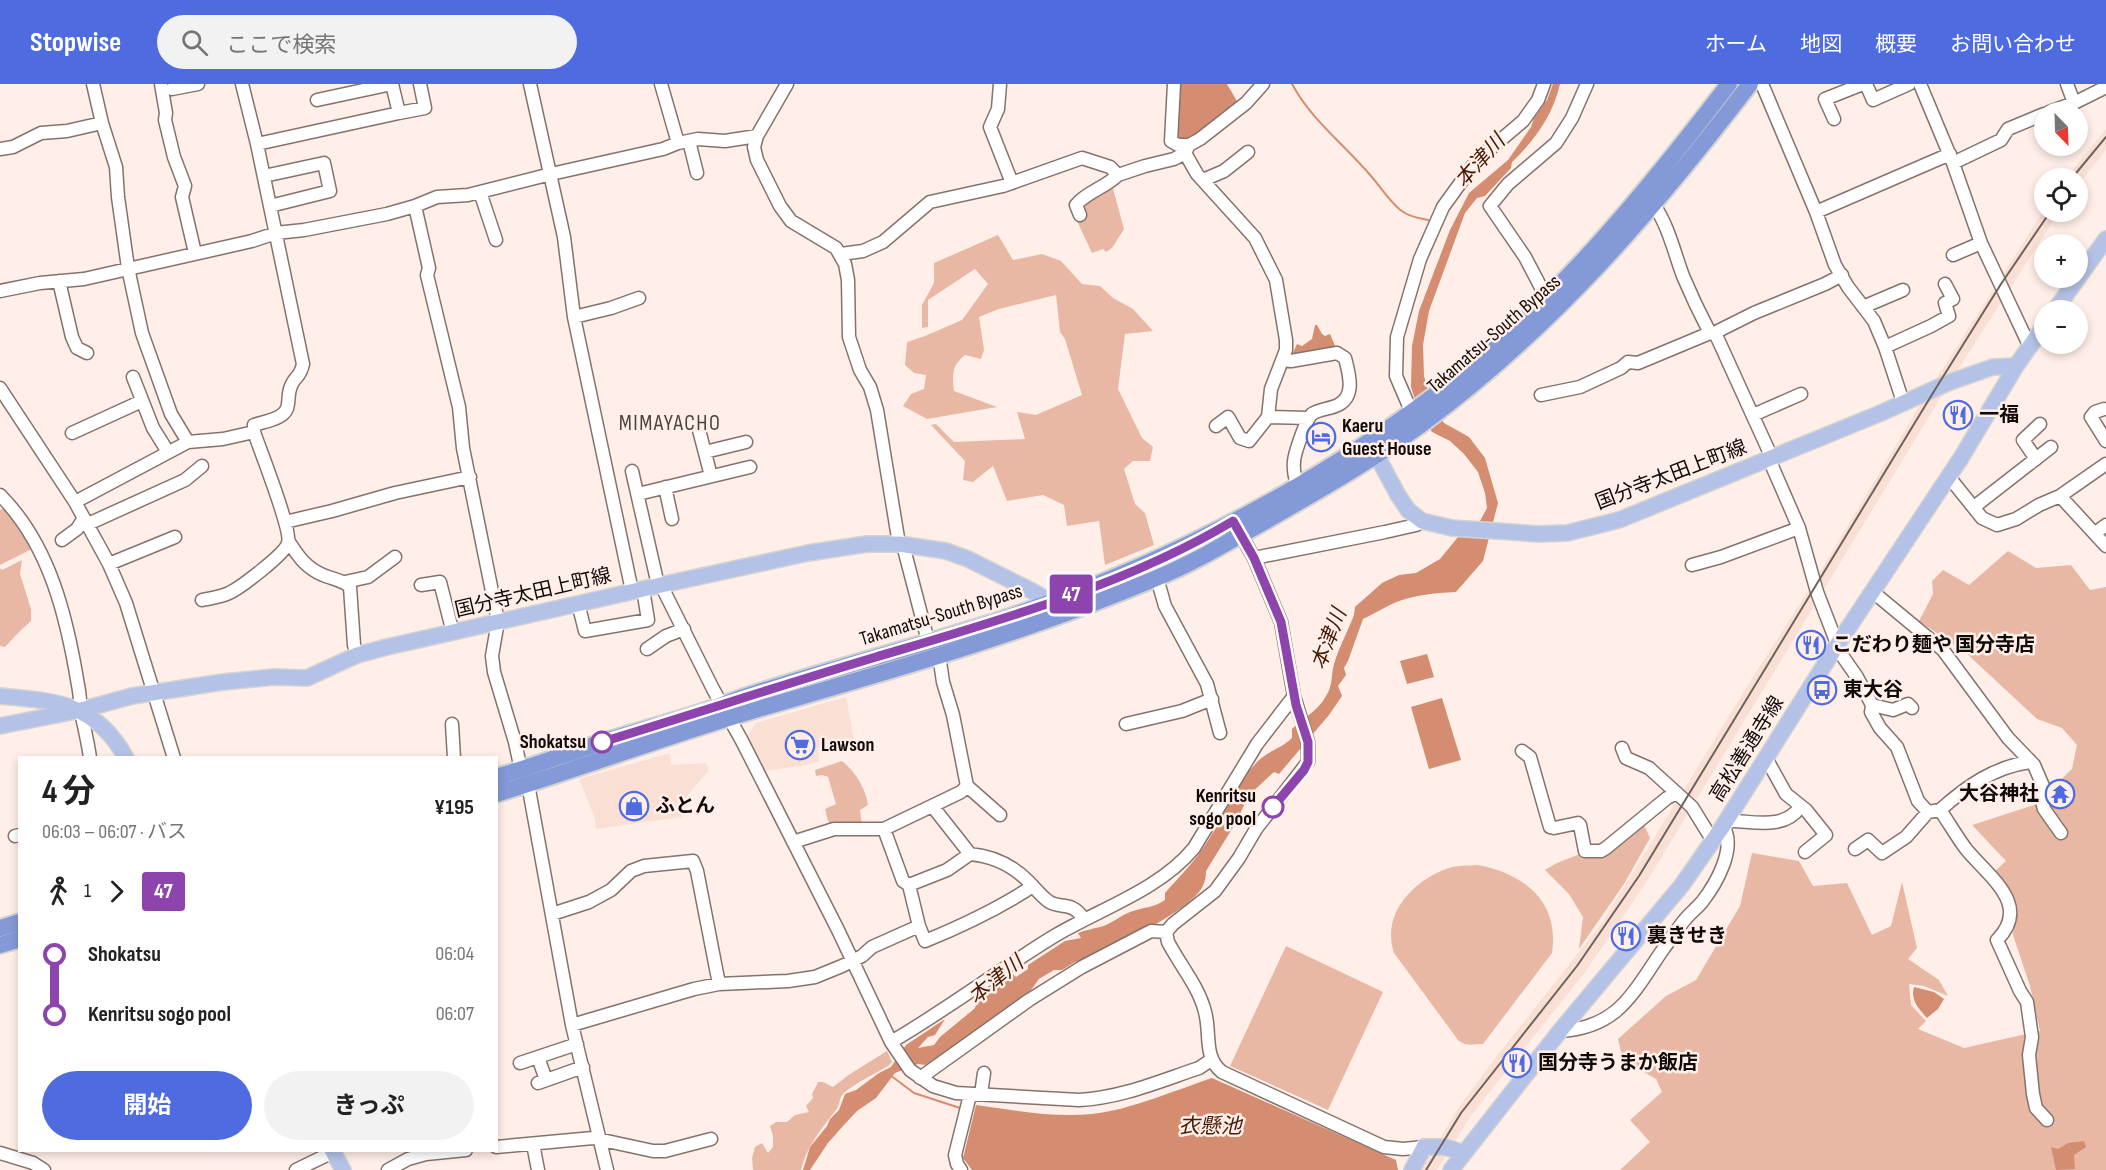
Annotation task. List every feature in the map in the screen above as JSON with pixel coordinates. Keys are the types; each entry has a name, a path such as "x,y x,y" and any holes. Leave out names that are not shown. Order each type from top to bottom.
{"highway":[{"name":"Takamatsu-South Bypass","path":"498,793 524,777 726,712 1051,602 1171,554 1207,536 1237,528 1301,502 1372,448 1411,411 1452,382 1526,318 1606,235 1655,179 1729,84"},
{"name":"Takamatsu-South Bypass","path":"726,712 939,655 1067,613 1157,578 1237,528 1298,485 1419,426 1536,329 1618,246 1690,163 1750,84"},
{"name":"Takamatsu-South Bypass","path":"498,777 524,777"},
{"path":"0,928 18,923"},
{"path":"0,945 18,940"}],"main road":[{"path":"2062,300 2105,240"},
{"name":"高松善通寺線","path":"1451,1170 1560,1031 1676,894 1726,822 2034,341"},
{"name":"国分寺太田上町線","path":"1422,521 1452,528 1539,534 1568,533 1592,528 1619,520 1950,382 1993,367 2016,366"},
{"path":"1372,448 1408,510 1422,521"},
{"name":"国分寺太田上町線","path":"0,726 81,710 132,696 256,678 308,678 357,655 387,647 578,603 808,554 867,544 901,544 946,551 968,559 1051,602 1067,613"},
{"path":"0,696 41,700 81,710 105,730 124,756"},
{"path":"1412,1170 1424,1147 1445,1147 1464,1153"},
{"path":"334,1152 343,1170"}],"street":[{"path":"93,84 116,167 128,268 142,333 171,414 188,442"},
{"path":"195,253 182,196 185,186 174,157 165,120 174,86 198,84"},
{"path":"242,84 264,176 303,364 301,374 292,382 288,393 288,407 283,415 254,425 254,432 285,522 289,542 303,563 322,575 345,582 350,587 354,645 357,655"},
{"path":"317,100 392,84 399,113"},
{"path":"257,144 425,108 420,84"},
{"path":"530,84 564,237 574,317 649,588 684,629 793,842 892,1044 910,1070 944,1090 1031,1099 1099,1099 1118,1095 1199,1068 1211,1060"},
{"path":"661,84 697,173"},
{"path":"1000,84 998,109 990,128 1012,183"},
{"path":"1174,84 1171,141 1187,149 1197,174 1255,238 1264,253 1276,280 1286,340 1283,360 1271,389 1268,417 1249,441 1240,438 1228,417 1216,426"},
{"path":"1080,215 1076,205 1079,200 1109,184 1118,175 1174,159 1246,103 1263,84"},
{"path":"1411,411 1396,376 1397,337 1420,259 1443,207 1477,160 1523,121 1538,100 1544,84"},
{"path":"1546,297 1525,257 1490,206 1508,183 1556,143 1572,118 1587,84"},
{"path":"1762,84 1816,212 1832,257 1848,287 1874,321 1886,347 1903,402"},
{"path":"1834,119 1826,99 1864,84 1873,100 1909,84"},
{"path":"1920,84 1951,158 1981,243 2030,347"},
{"path":"2067,84 2074,102 2106,87"},
{"path":"783,86 757,136 754,147 757,160 780,206 791,221 829,243 841,254 845,264 848,280 849,338 860,370 870,387 877,410 901,544 928,642"},
{"path":"1816,212 2001,140 2008,129 2034,118"},
{"path":"0,149 13,147 41,133 68,131 102,123"},
{"path":"0,291 84,279 252,241 276,233 304,230 415,206 437,197 480,192 698,139 725,141 757,136"},
{"path":"1203,180 1224,171 1248,152"},
{"path":"841,254 863,251 883,242 930,202 1012,183 1082,158 1110,167 1118,175"},
{"path":"264,176 324,163 330,191 270,206"},
{"path":"480,192 496,240"},
{"path":"1654,205 1662,216 1673,242 1683,275 1753,415 1799,528 1817,592 1841,654 1853,669 1872,705 1871,712 1880,728 1897,747 1918,801 1934,811 2004,892 2011,906 2011,921 2006,931 1997,940 2027,1002 2032,1036 2029,1055 2032,1094 2036,1108 2047,1120"},
{"path":"415,206 429,268 428,275 459,407 463,448 498,621 492,656 494,672 524,777 577,1044 607,1170"},
{"path":"1953,255 1981,243"},
{"path":"1541,395 1580,387 1621,368 1628,362 1638,363 1713,334 1754,313 1826,284 1842,275"},
{"path":"59,281 72,337 77,348 87,353"},
{"path":"1886,347 1931,327 1949,316 1945,303 1953,299 1945,284"},
{"path":"1863,307 1903,290"},
{"path":"574,317 639,298"},
{"path":"1283,360 1292,361 1337,353 1345,358 1350,389 1345,399 1338,405 1314,412 1308,418 1293,460 1298,485"},
{"path":"133,376 153,428 168,452"},
{"path":"0,388 75,502 109,564 126,603 173,756"},
{"path":"1753,415 1800,394"},
{"path":"72,433 142,401"},
{"path":"2104,408 2095,412 2091,417 2106,441"},
{"path":"1268,417 1308,418"},
{"path":"2036,459 2023,440 2040,424"},
{"path":"699,430 711,476"},
{"path":"75,502 188,442 224,439 254,432"},
{"path":"705,452 746,442"},
{"path":"1974,507 2051,447"},
{"path":"1949,477 1982,518 1998,525 2007,523 2060,496 2106,464"},
{"path":"62,540 86,521 185,480 202,466"},
{"path":"638,494 750,467"},
{"path":"578,603 585,631 648,620 649,588 638,494 632,471"},
{"path":"285,522 395,493 470,477"},
{"path":"665,487 672,519"},
{"path":"0,495 38,548 58,596 76,670 90,756"},
{"path":"2060,496 2106,546"},
{"path":"1254,558 1385,532 1416,525 1422,521"},
{"path":"2095,533 2106,525"},
{"path":"1166,932 1215,891 1256,829 1308,762 1308,742 1295,701 1281,622 1254,558 1237,528"},
{"path":"1692,565 1721,557 1799,528"},
{"path":"109,564 174,537"},
{"path":"202,600 226,595 242,586 284,550 289,542"},
{"path":"345,582 368,577 395,557"},
{"path":"1157,578 1165,606 1207,684 1220,733"},
{"path":"421,585 440,582 453,633"},
{"path":"1873,592 1943,650 2002,730 2034,765 2043,786 2044,809 2061,832"},
{"path":"647,649 666,636 684,629"},
{"path":"939,655 967,786 1000,815"},
{"path":"1126,724 1182,711 1212,699"},
{"path":"892,1044 1054,936 1131,896 1181,864 1194,848 1257,744 1295,701"},
{"path":"1872,705 1893,710 1908,704 1912,708"},
{"path":"452,724 454,756"},
{"path":"1622,748 1626,758 1648,768 1692,807 1713,841"},
{"path":"1522,751 1530,757 1550,827 1578,823 1585,851 1601,851 1606,848 1667,798 1677,793"},
{"path":"1766,758 1786,794 1806,810 1826,836 1805,852"},
{"path":"1855,849 1868,840 1882,853 1906,837 1934,811 1980,779 2016,764 2030,762"},
{"path":"793,842 834,829 885,829 962,792 967,786"},
{"path":"933,807 970,854"},
{"path":"1560,1031 1577,1029 1606,1018 1629,997 1715,881 1726,852 1728,838 1726,822 1733,820 1781,822 1794,815 1800,807"},
{"path":"885,829 903,880 909,885 925,941 957,929 1001,907 1033,886"},
{"path":"909,885 947,870 970,854 984,855 1007,865 1050,903 1065,904 1078,911 1084,920"},
{"path":"552,914 589,902 611,890 631,871 644,866 693,861 697,871 719,984"},
{"path":"573,1025 694,989 719,984 788,981 815,977 852,962 872,947 919,926"},
{"path":"919,1077 1029,1000 1082,967 1151,931 1166,932"},
{"path":"1166,932 1168,942 1179,963 1202,999 1211,1060 1222,1072 1384,1147 1403,1149 1424,1147"},
{"path":"520,1063 577,1044"},
{"path":"538,1057 542,1081 583,1067"},
{"path":"961,1170 957,1164 956,1155 984,1073"},
{"path":"498,1147 599,1139 653,1151 665,1151 711,1138"},
{"path":"533,1144 538,1170"},
{"path":"296,1170 331,1152"},
{"path":"388,1170 408,1158 446,1152"},
{"path":"0,1153 33,1163 44,1170"}],"shaded area":[{"path":"2106,129 2106,150 2088,172 2088,168 2074,168 2084,156 2088,156 2088,151"},
{"path":"1112,185 1124,229 1112,248 1106,252 1103,249 1092,253 1070,206"},
{"path":"2036,222 2053,222 2045,234 2034,234 2034,251 1950,382 1647,881 1586,971 1470,1117 1437,1170 1421,1170 1457,1110 1602,923 1814,582 1928,392"},
{"path":"998,235 1013,260 1042,254 1061,261 1082,284 1100,286 1113,298 1133,309 1153,331 1125,334 1118,389 1142,438 1153,447 1150,461 1133,461 1124,469 1135,504 1145,513 1154,545 1105,565 1099,521 1067,526 1064,505 1043,495 1007,501 993,466 973,482 963,480 965,461 931,425 936,424 954,442 1025,439 1017,412 1036,415 1082,395 1065,339 1060,332 1056,295 999,309 979,317 984,350 981,359 965,355 961,359 954,371 954,391 997,407 927,419 903,406 911,394 924,389 926,375 914,373 905,365 907,342 962,320 988,284 975,269 928,300 928,327 922,328 922,305 934,283 934,263"},
{"path":"6,507 34,548 0,565 0,510"},
{"path":"2008,551 2036,568 2071,565 2090,590 2106,587 2106,1170 1620,1170 1650,1142 1630,1120 1662,1092 1656,1079 1623,1060 1618,1039 1666,996 1696,980 1740,906 1752,853 1799,861 1813,886 1847,883 1872,935 1891,926 1902,882 1917,948 1908,959 1939,980 1948,996 1924,986 1909,984 1911,1005 1926,1021 1918,1029 1964,1048 2040,1031 2030,986 2013,935 2015,910 1994,872 2006,861 1972,825 2034,805 2072,769 2077,745 2062,728 2037,719 1965,652 1919,621 1933,594 1932,581 1943,570 1969,585"},
{"path":"22,560 20,574 31,609 31,621 5,647 0,646 0,568 2,570"},
{"path":"846,697 854,740 827,751 818,748 819,761 807,765 762,771 750,747 749,734 756,723"},
{"path":"670,753 671,765 706,763 709,770 687,796 682,806 682,817 596,829 594,816 579,779"},
{"path":"842,761 855,775 865,793 868,805 860,810 862,825 833,826 828,821 825,809 836,804 828,777 816,776 815,770"},
{"path":"1644,825 1650,838 1624,884 1579,949 1583,917 1569,894 1545,870 1580,854 1605,853"},
{"path":"1477,865 1510,875 1535,893 1550,919 1553,935 1552,953 1483,1044 1470,1045 1458,1040 1394,953 1391,939 1396,912 1412,890 1436,873 1449,868"},
{"path":"1286,946 1383,992 1328,1110 1230,1066"},
{"path":"887,1051 892,1062 888,1066 859,1082 842,1095 837,1108 811,1146 801,1170 753,1170 752,1158 755,1147 762,1143 768,1153 773,1147 770,1126 776,1122 787,1122 795,1115 809,1112 806,1106 813,1098 812,1094 818,1082 833,1087"}],"water":[{"path":"1179,84 1227,84 1238,103 1191,138 1179,139 1176,136"},
{"path":"1553,84 1560,84 1553,106 1542,126 1512,162 1511,168 1485,196 1477,198 1465,213 1429,311 1423,345 1424,376 1431,403 1444,423 1469,437 1485,458 1498,503 1483,561 1456,592 1409,598 1363,619 1344,668 1346,675 1338,686 1342,696 1329,715 1279,774 1274,772 1249,795 1235,824 1206,871 1202,887 1189,902 1176,912 1128,939 1062,970 1054,970 1039,979 1026,997 926,1065 918,1064 895,1073 876,1098 857,1111 828,1143 810,1170 803,1170 810,1147 839,1110 845,1094 856,1090 891,1067 906,1045 945,1019 935,1035 928,1037 918,1048 934,1045 940,1037 974,1009 982,996 996,989 1013,974 1016,977 1028,969 1028,965 1065,941 1081,938 1078,933 1104,926 1130,912 1165,900 1165,893 1204,846 1251,769 1262,758 1292,738 1292,729 1323,701 1330,688 1338,651 1354,615 1355,607 1382,583 1399,575 1416,573 1440,559 1458,537 1480,521 1487,508 1478,472 1450,441 1432,432 1419,412 1411,387 1412,346 1419,311 1450,230 1469,193 1508,160 1547,100"},
{"path":"1315,325 1325,336 1330,334 1336,348 1292,355 1297,344 1302,346 1312,339"},
{"path":"1427,654 1434,677 1407,684 1400,661"},
{"path":"1442,698 1461,760 1429,769 1411,707"},
{"path":"1914,987 1934,992 1944,999 1938,1009 1927,1018 1914,1000"},
{"name":"衣懸池","path":"1212,1078 1396,1160 1398,1170 972,1170 963,1158 976,1105 1049,1114 1092,1114 1137,1104"},
{"path":"2084,1141 2086,1147 2074,1155 2075,1169 2056,1170 2051,1147 2058,1149 2068,1143"}],"waterway":[{"path":"1292,84 1319,121 1361,164 1394,205 1408,215 1428,220"},
{"path":"890,1075 914,1093 963,1109"}],"railway":[{"path":"2080,168 2106,137"},
{"path":"1426,1170 1461,1113 1577,966 1639,876 1936,388 2001,284 2043,222"}],"bus line":[{"name":"47","path":"602,742 703,712 752,694 996,621 1112,579 1171,554 1233,521 1254,558 1281,622 1296,705 1308,742 1308,762 1304,770 1273,807"}],"place":[{"name":"一福","path":"1958,415"},
{"name":"Kaeru Guest House","path":"1321,437"},
{"name":"こだわり麺や 国分寺店","path":"1811,645"},
{"name":"東大谷","path":"1822,690"},
{"name":"Shokatsu","path":"602,742"},
{"name":"Lawson","path":"800,745"},
{"name":"大谷神社","path":"2060,794"},
{"name":"ふとん","path":"634,806"},
{"name":"Kenritsu sogo pool","path":"1273,807"},
{"name":"裏きせき","path":"1626,936"},
{"name":"国分寺うまか飯店","path":"1517,1063"}],"district":[{"name":"MIMAYACHO","path":"670,423"}],"water label":[{"name":"本津川","path":"1480,161"},
{"name":"本津川","path":"1329,639"},
{"name":"本津川","path":"996,980"}]}
